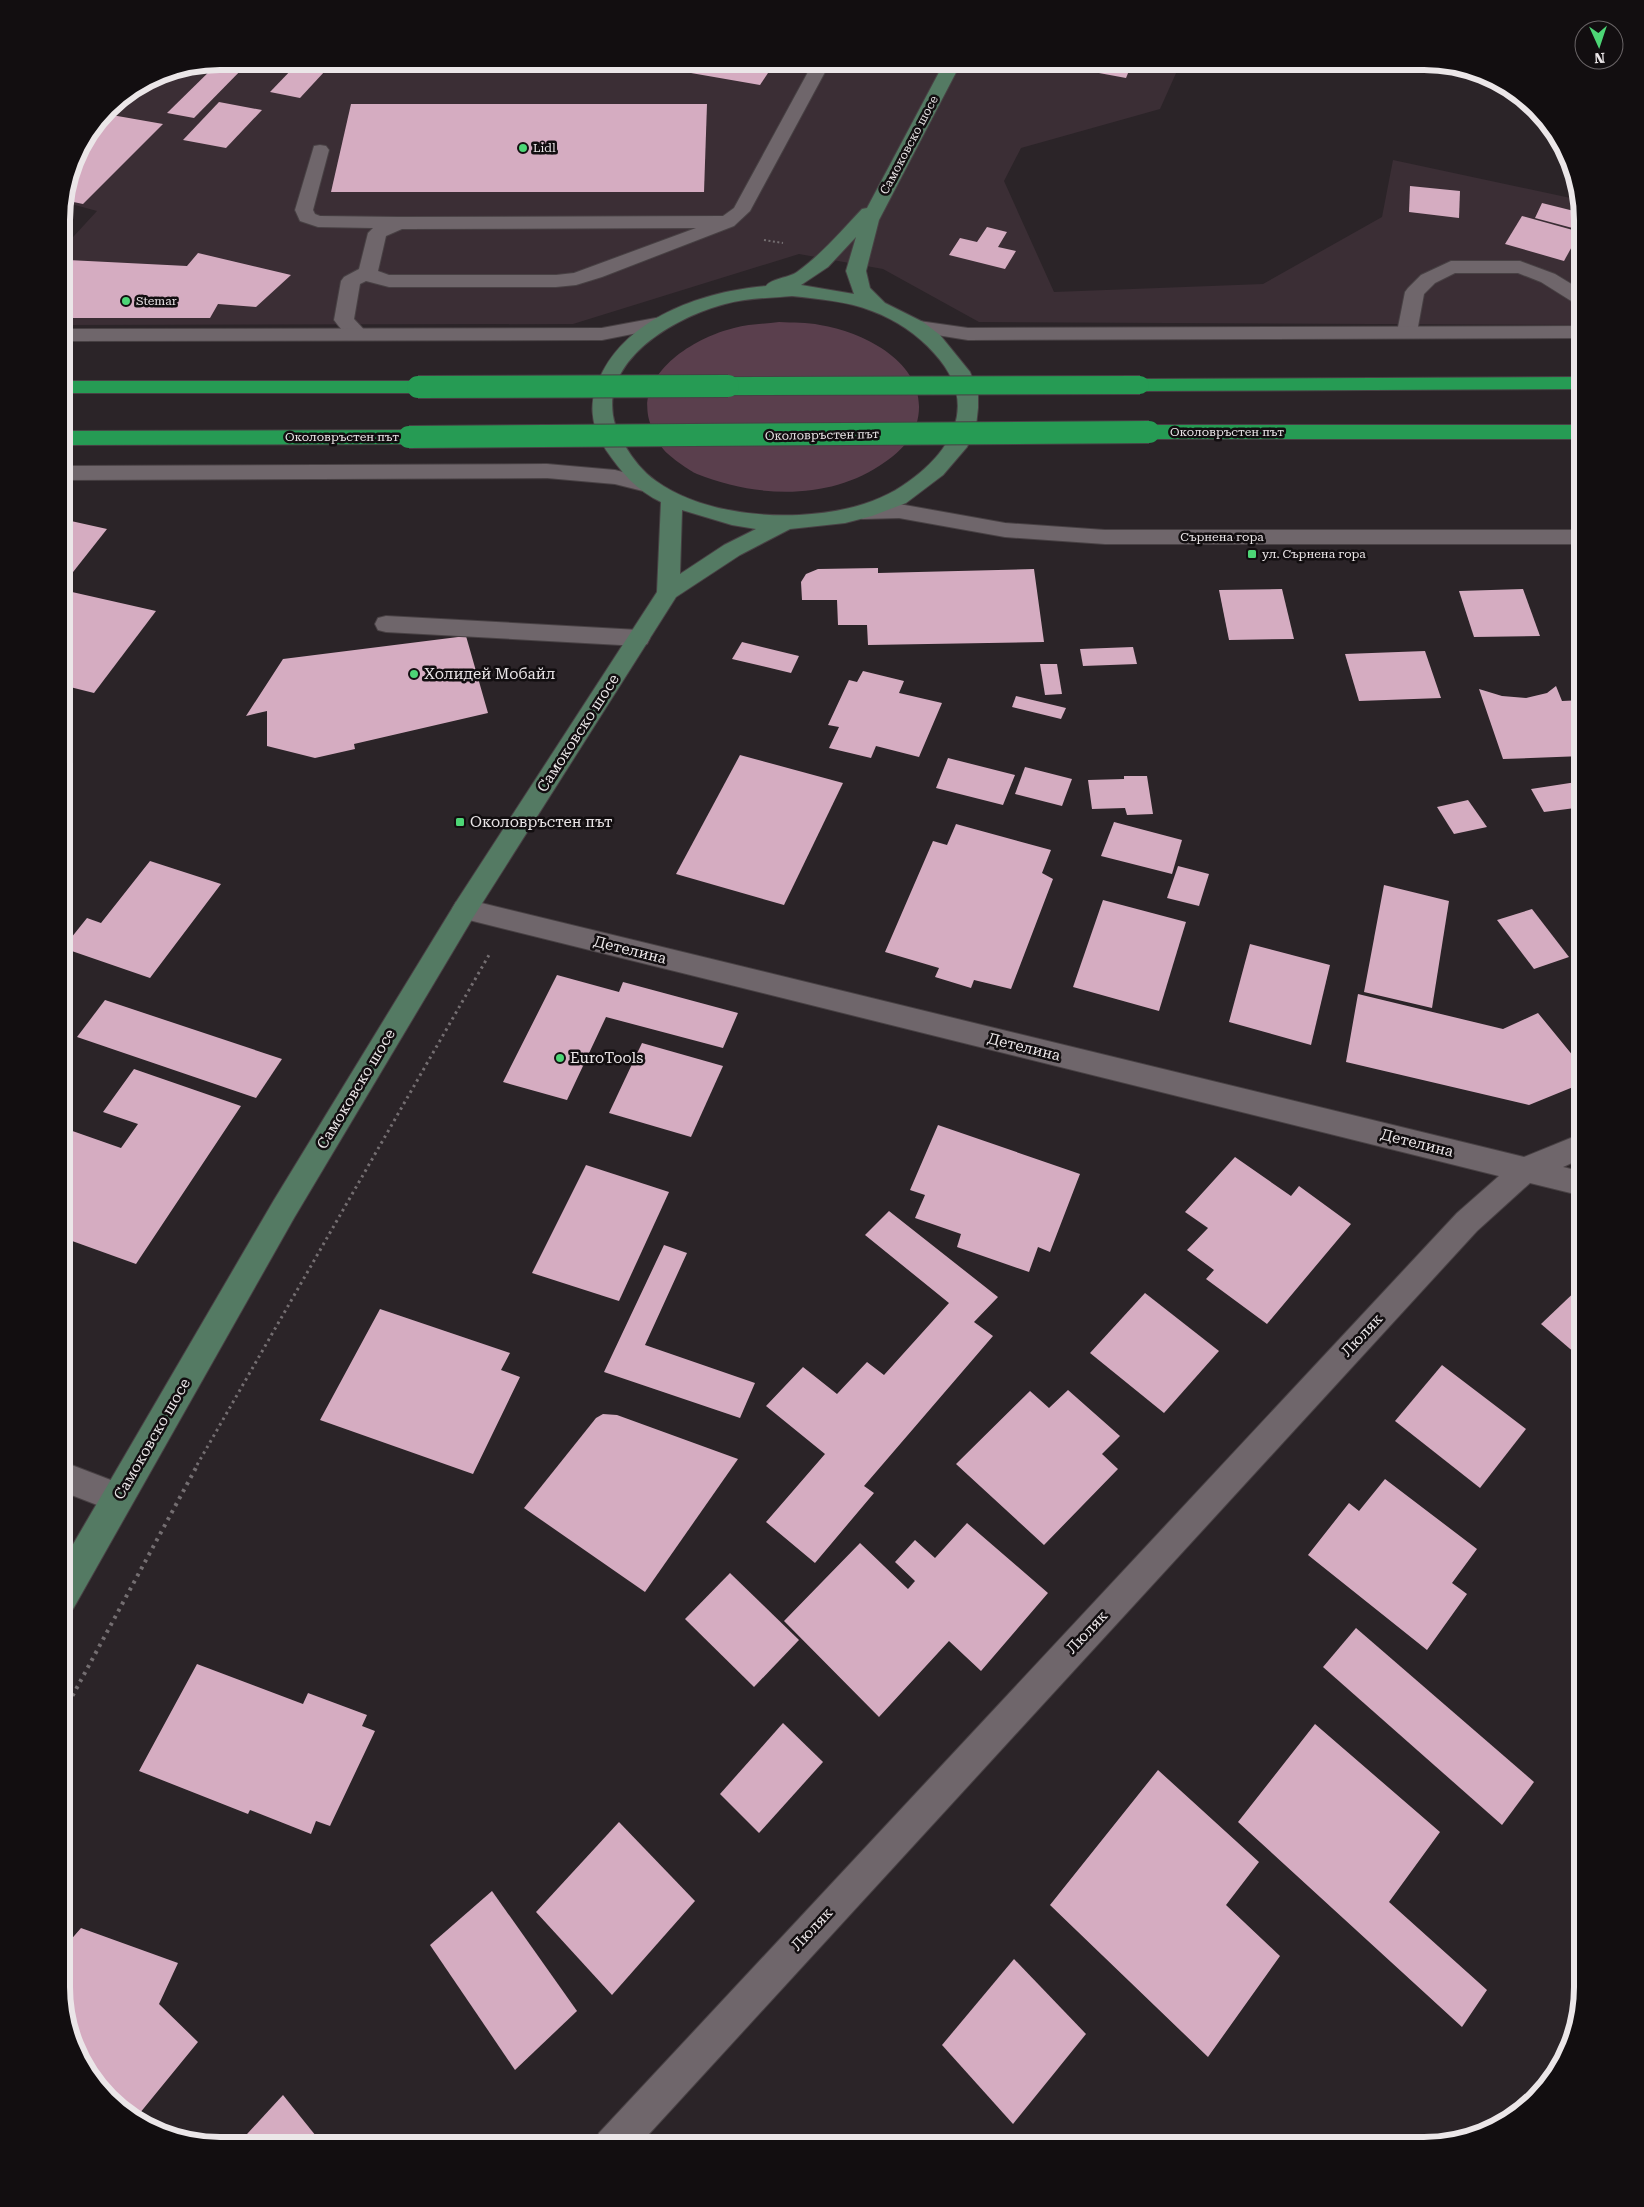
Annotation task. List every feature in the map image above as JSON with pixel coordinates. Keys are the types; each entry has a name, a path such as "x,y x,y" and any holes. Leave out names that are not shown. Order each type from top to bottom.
{"highway":[{"path":"70,387 1574,383"},
{"name":"Околовръстен път","path":"70,438 1149,432 1574,432"}],"main road":[{"name":"Самоковско шосе","path":"879,202 950,70"},
{"path":"759,292 798,280 821,263 879,202"},
{"path":"878,306 861,290 856,271 870,220 879,202"},
{"path":"792,290 837,294 878,306 919,327 936,340 966,381 969,400 964,432 960,442 945,462 921,484 896,499 863,512 829,518 787,522 748,521 707,511 672,498 647,485 625,462 608,437 601,417 604,390 611,371 624,353 661,324 710,302 759,292 792,290"},
{"name":"Самоковско шосе","path":"668,592 672,498"},
{"name":"Самоковско шосе","path":"70,1581 284,1209 465,909 668,592 732,550 787,522"}],"street":[{"path":"368,272 374,278 389,281 562,280 595,273 727,222 741,211 818,70"},
{"path":"320,150 304,210 307,217 318,221 399,223 727,222"},
{"path":"359,335 344,320 351,281 368,272 377,233 399,223"},
{"path":"1407,332 1415,292 1428,279 1452,267 1520,267 1548,278 1574,294"},
{"path":"70,335 602,334 661,324"},
{"path":"919,327 968,334 1574,332"},
{"path":"70,472 548,471 616,477 647,485"},
{"name":"Сърнена гора","path":"863,512 899,511 1005,530 1105,537 1574,537"},
{"path":"386,624 639,638"},
{"name":"Детелина","path":"465,909 1574,1182"},
{"name":"Люляк","path":"620,2137 1467,1222 1525,1170 1574,1149"},
{"path":"70,1479 118,1498"}],"path":[{"path":"727,222 763,240 833,251"},
{"path":"70,1700 194,1471 510,920"}],"shaded area":[{"path":"211,70 1177,70 1160,109 1021,148 1004,181 1054,292 1263,284 1382,217 1393,160 1572,198 1574,325 979,322 883,269 799,254 573,324 70,325 70,240 97,211 71,204 75,181 81,163 101,129 114,114 145,90 172,78"},
{"path":"779,322 815,324 839,329 876,345 893,356 906,370 915,386 919,405 914,431 899,451 864,475 841,484 793,492 744,488 720,482 697,474 675,460 664,450 655,434 648,415 648,397 655,380 666,365 681,352 716,334 734,328"}],"building":[{"path":"211,70 241,70 194,118 167,113"},
{"path":"291,70 325,71 300,98 270,92"},
{"path":"674,70 770,70 760,85"},
{"path":"1083,70 1129,70 1126,78"},
{"path":"219,102 262,110 226,148 183,140"},
{"name":"Lidl","path":"351,104 707,104 704,192 331,192"},
{"path":"113,115 163,124 83,204 71,202 81,163 95,137"},
{"path":"1410,186 1460,191 1459,218 1409,212"},
{"path":"1542,203 1574,211 1574,228 1535,218"},
{"path":"1522,216 1574,230 1574,243 1564,261 1505,244"},
{"path":"987,227 1007,232 998,247 1016,251 1005,269 949,255 960,238 977,242"},
{"path":"198,253 291,275 256,307 218,304 210,318 70,318 70,260 187,266"},
{"path":"70,521 107,529 70,576"},
{"path":"878,568 878,573 1034,569 1044,642 868,645 867,625 838,625 837,600 802,600 801,582 806,574 818,569"},
{"path":"1282,589 1294,639 1229,640 1219,590"},
{"path":"1523,589 1540,636 1474,637 1459,591"},
{"path":"72,592 156,611 94,693 70,687 70,595"},
{"path":"466,636 488,713 354,744 355,749 315,758 267,746 267,711 246,716 283,659"},
{"path":"742,642 799,656 791,673 732,659"},
{"path":"1133,647 1137,664 1083,666 1080,649"},
{"path":"1425,651 1441,698 1359,701 1345,654"},
{"path":"1040,664 1057,664 1062,694 1045,695"},
{"path":"863,671 904,681 899,693 942,703 919,757 876,746 871,758 829,748 839,727 828,725 849,680 857,682"},
{"path":"1556,686 1562,701 1574,700 1574,756 1503,759 1479,689 1502,696 1526,698 1547,693"},
{"path":"1016,696 1066,708 1061,719 1012,707"},
{"path":"740,755 843,783 784,905 676,874"},
{"path":"948,758 1015,775 1003,805 936,788"},
{"path":"1025,767 1072,779 1062,806 1015,794"},
{"path":"1124,776 1147,776 1153,814 1127,815 1125,808 1092,809 1088,780 1124,779"},
{"path":"1574,782 1574,808 1544,812 1531,789"},
{"path":"1468,800 1487,827 1454,834 1437,807"},
{"path":"1114,822 1182,840 1172,874 1101,856"},
{"path":"956,824 1051,850 1042,873 1053,879 1011,989 974,980 971,988 935,977 939,968 885,952 933,841 947,845"},
{"path":"150,861 221,884 150,978 70,950 70,939 87,918 101,923"},
{"path":"1178,866 1209,874 1199,906 1167,898"},
{"path":"1384,885 1449,901 1432,1008 1364,992"},
{"path":"1103,900 1186,922 1159,1011 1073,987"},
{"path":"1532,909 1569,957 1534,969 1497,920"},
{"path":"1250,944 1330,965 1311,1045 1229,1022"},
{"path":"557,975 619,992 623,982 738,1013 723,1048 606,1017 567,1100 503,1082"},
{"path":"1358,994 1503,1029 1538,1013 1574,1057 1574,1087 1529,1105 1346,1062"},
{"path":"105,1000 282,1059 256,1098 77,1037"},
{"path":"642,1043 723,1066 691,1137 609,1113"},
{"path":"134,1069 241,1106 136,1264 70,1240 70,1130 121,1148 138,1124 103,1112"},
{"path":"938,1125 1080,1174 1050,1252 1038,1247 1029,1272 957,1247 961,1234 915,1218 925,1195 910,1190"},
{"path":"1235,1157 1291,1196 1299,1186 1351,1224 1267,1324 1206,1279 1214,1270 1187,1250 1208,1228 1185,1212"},
{"path":"586,1165 669,1192 619,1301 532,1273"},
{"path":"889,1211 998,1297 974,1322 993,1336 864,1486 874,1493 815,1563 766,1522 825,1454 766,1406 803,1367 837,1394 867,1362 884,1375 949,1303 865,1235"},
{"path":"664,1245 687,1253 645,1345 755,1383 740,1418 604,1372"},
{"path":"1145,1293 1219,1351 1164,1413 1090,1353"},
{"path":"1574,1293 1574,1352 1541,1324"},
{"path":"380,1309 510,1353 501,1370 520,1377 473,1474 320,1420"},
{"path":"1442,1365 1526,1429 1480,1488 1395,1421"},
{"path":"1068,1390 1120,1436 1102,1454 1118,1469 1044,1545 956,1464 1030,1391 1049,1408"},
{"path":"603,1414 617,1415 738,1459 645,1592 524,1508 596,1418"},
{"path":"1385,1479 1477,1549 1452,1583 1467,1594 1427,1650 1308,1555 1349,1503 1359,1511"},
{"path":"967,1523 1048,1593 981,1671 949,1641 879,1717 784,1621 860,1543 908,1589 915,1581 895,1562 915,1540 935,1558"},
{"path":"730,1573 799,1640 754,1687 685,1619"},
{"path":"1356,1628 1534,1782 1502,1825 1323,1667"},
{"path":"197,1664 303,1704 308,1693 367,1715 362,1726 375,1731 330,1826 316,1821 311,1834 250,1810 248,1814 139,1771"},
{"path":"783,1723 823,1762 759,1833 720,1794"},
{"path":"1315,1724 1440,1832 1389,1902 1487,1990 1462,2027 1238,1822"},
{"path":"1158,1770 1259,1862 1226,1905 1280,1956 1208,2057 1050,1905"},
{"path":"619,1822 695,1901 612,1995 536,1912"},
{"path":"492,1891 577,2011 515,2070 430,1945"},
{"path":"81,1928 178,1963 159,2004 198,2042 140,2113 121,2100 107,2086 90,2062 81,2044 71,2006 70,1941"},
{"path":"1014,1959 1086,2034 1013,2124 942,2045"},
{"path":"283,2095 317,2137 244,2137"}],"place":[{"name":"Lidl","path":"523,148"},
{"name":"Stemar","path":"126,301"},
{"name":"ул. Сърнена гора","path":"1252,554"},
{"name":"Холидей Мобайл","path":"414,674"},
{"name":"Околовръстен път","path":"460,822"},
{"name":"EuroTools","path":"560,1058"}]}
